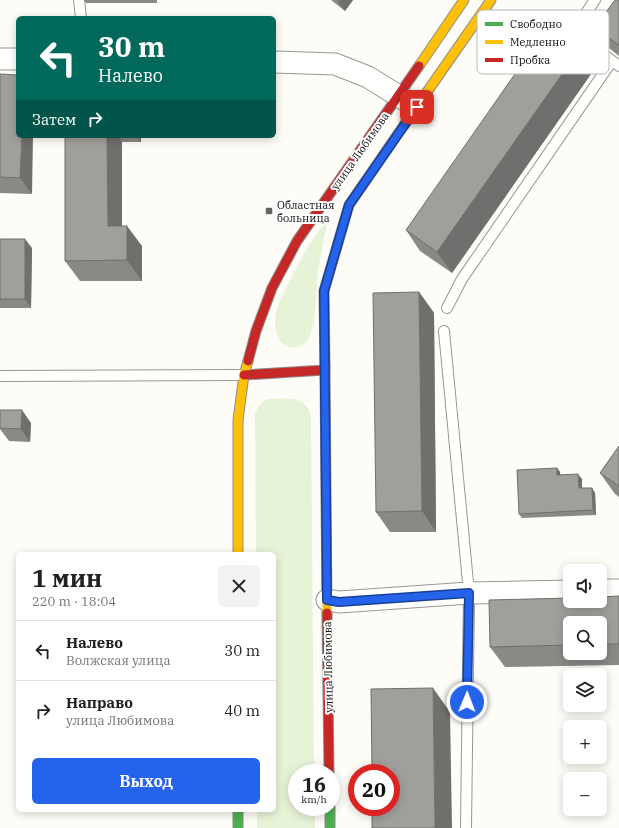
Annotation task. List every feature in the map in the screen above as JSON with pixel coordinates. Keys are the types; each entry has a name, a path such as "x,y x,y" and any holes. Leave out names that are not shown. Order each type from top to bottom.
{"main road":[{"name":"улица Любимова","path":"238,552 238,420 244,375 256,331 272,288 297,241 464,0"},
{"name":"улица Любимова","path":"484,10 491,0"},
{"name":"улица Любимова","path":"329,764 324,291 349,205 477,20"},
{"path":"244,375 325,370"},
{"path":"238,812 238,828"},
{"path":"330,816 330,828"}],"street":[{"path":"0,59 16,59"},
{"path":"276,62 336,64 368,76 417,107"},
{"path":"607,590 619,590"},
{"path":"327,600 339,602 469,593 563,591"}],"lane":[{"path":"79,0 81,16"},
{"path":"588,10 595,0"},
{"path":"609,74 616,64"},
{"path":"447,308 462,279 609,74"},
{"path":"444,331 469,593 466,828"},
{"path":"0,376 244,375"}],"green space":[{"path":"328,219 318,270 315,315 311,332 307,341 303,345 298,347 288,347 283,344 277,335 275,316 277,309 285,290 311,241"},
{"path":"268,399 294,399 304,404 308,408 311,415 314,764 288,764 288,816 315,816 315,828 257,828 257,812 276,812 276,552 256,552 255,413 262,402"}],"building":[{"path":"615,0 619,0 619,45 609,38 609,10 608,10"},
{"path":"0,74 16,75 16,138 22,138 20,178 0,177"},
{"path":"515,74 562,74 437,252 406,230"},
{"path":"65,138 107,138 108,226 127,226 127,260 65,261"},
{"path":"0,239 25,239 25,299 0,299"},
{"path":"419,292 422,511 376,512 373,293"},
{"path":"0,410 22,410 21,429 0,428"},
{"path":"619,446 619,486 600,473"},
{"path":"557,468 557,475 578,474 579,488 592,488 593,510 519,514 517,470"},
{"path":"619,596 619,644 607,644 607,616 563,616 563,645 490,647 489,600 563,598 563,608 607,608 607,597"},
{"path":"433,688 435,828 372,828 372,816 400,816 400,764 372,764 371,689"}],"traffic: fast":[{"path":"238,812 238,828"},
{"path":"330,816 330,828"}],"traffic: slow":[{"path":"419,66 464,0"},
{"path":"484,10 491,0"},
{"path":"404,125 477,20"},
{"path":"238,552 238,420 244,375 248,361"},
{"path":"325,366 327,613"}],"traffic: jam":[{"path":"248,361 256,331 272,288 297,241 419,66"},
{"path":"325,366 324,291 349,205 404,125"},
{"path":"244,375 325,370"},
{"path":"327,613 329,764"}],"place":[{"name":"Областная больница","path":"269,211"}],"route":[{"path":"417,107 349,205 324,291 327,600 339,602 469,593 467,702"}]}
